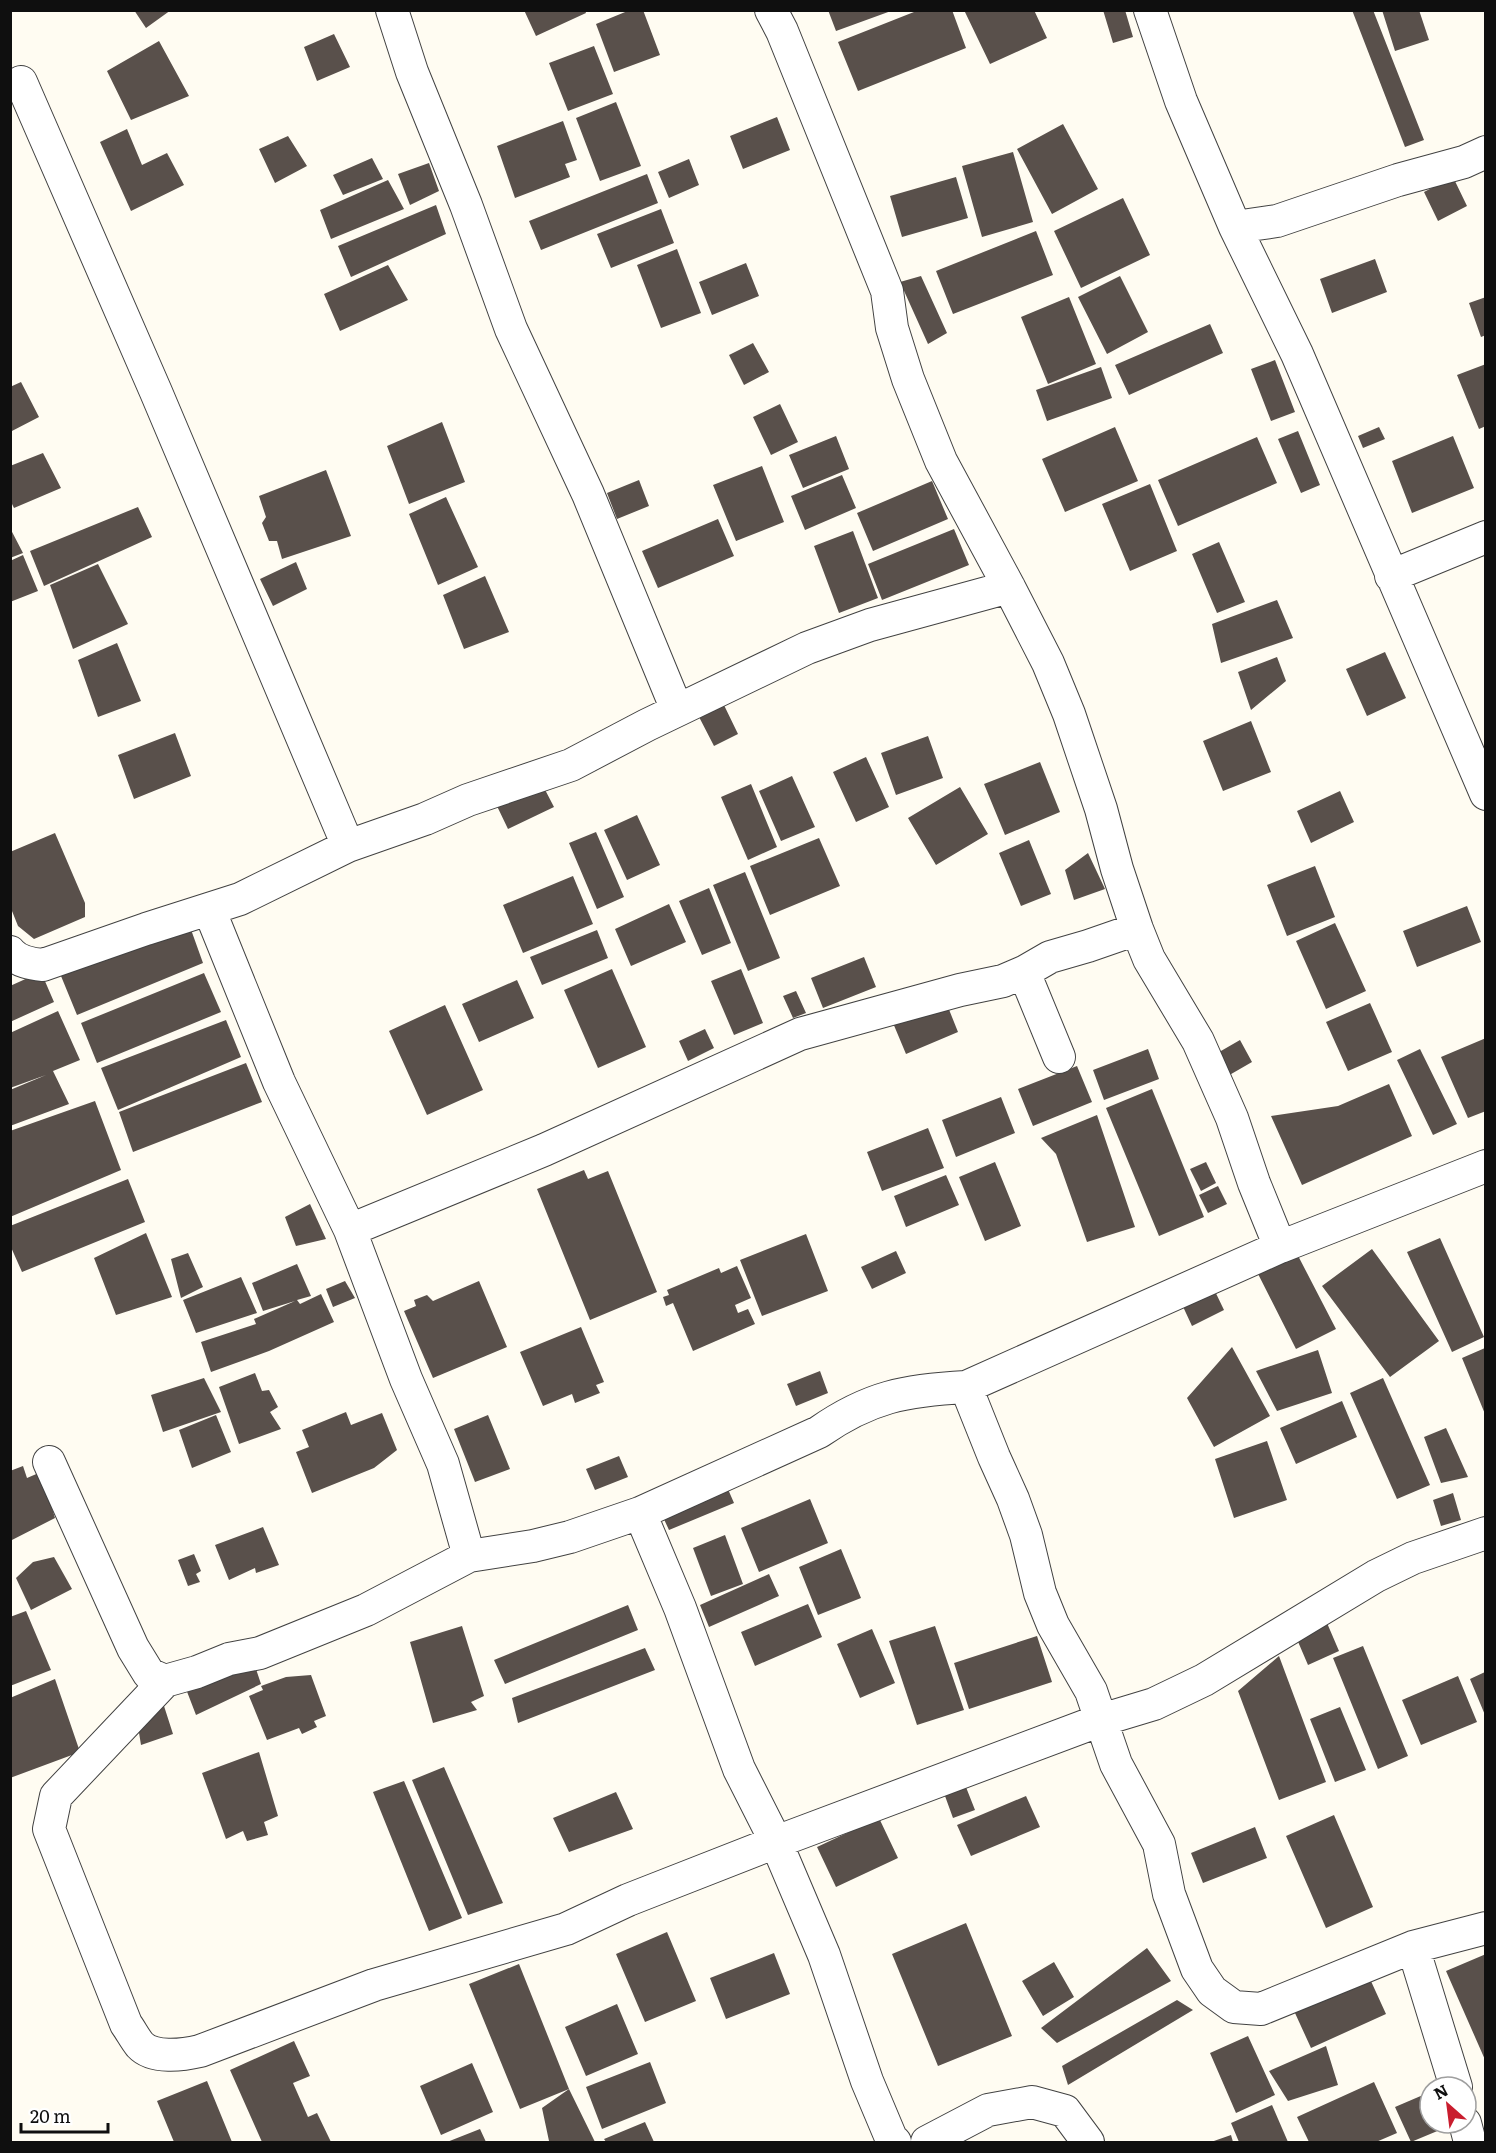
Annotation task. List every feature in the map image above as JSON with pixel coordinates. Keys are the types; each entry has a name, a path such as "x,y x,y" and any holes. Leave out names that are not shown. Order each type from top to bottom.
{"street":[{"path":"392,10 412,72 466,206 511,329 588,494 677,710"},
{"path":"771,10 791,53 887,291 892,327 908,379 941,461 1010,587 1069,714 1101,809 1117,869 1149,959 1198,1041 1232,1118 1254,1183 1280,1247"},
{"path":"1150,10 1181,101 1235,227 1297,354 1485,794"},
{"path":"21,82 170,424 348,846"},
{"path":"1235,227 1278,221 1398,180 1464,162 1485,152"},
{"path":"1391,576 1485,537"},
{"path":"10,952 12,956 28,963 43,965 240,899 348,846 425,819 468,800 571,765 677,710 807,648 870,625 1010,587"},
{"path":"209,909 279,1082 350,1230 406,1379 442,1464 470,1556"},
{"path":"350,1230 544,1150 800,1034 960,990 1003,981 1050,957 1137,928"},
{"path":"1024,972 1059,1057"},
{"path":"1485,1166 1280,1247 966,1387 911,1391 872,1402 843,1415 819,1432 640,1513 570,1537 470,1556 366,1610 324,1628 260,1653 229,1659 197,1672 165,1681 56,1796 49,1829 126,2024 142,2047 160,2054 185,2055 374,1985 566,1929 628,1900 776,1842 1101,1720 1154,1704 1204,1680 1366,1582 1413,1558 1485,1533"},
{"path":"966,1387 1013,1499 1026,1535 1040,1593 1053,1625 1091,1691 1116,1764 1159,1844 1169,1894 1197,1969 1212,1991 1234,2007 1261,2009 1413,1947 1485,1928"},
{"path":"49,1462 133,1648 149,1674 165,1681"},
{"path":"640,1513 680,1608 738,1769 776,1842 824,1955 867,2081 891,2138 895,2142"},
{"path":"1413,1947 1454,2075"},
{"path":"927,2142 988,2110 1032,2102 1065,2111 1088,2142"}],"building":[{"path":"134,10 171,10 146,28"},
{"path":"524,10 585,10 586,13 536,36"},
{"path":"630,10 643,10 660,55 614,72 596,24"},
{"path":"828,10 891,10 891,11 836,31"},
{"path":"919,10 952,10 966,48 858,91 838,42"},
{"path":"964,10 1034,10 1047,38 990,64"},
{"path":"1103,10 1125,10 1133,37 1113,43"},
{"path":"1352,10 1373,10 1424,140 1405,147"},
{"path":"1382,10 1419,10 1429,40 1395,51"},
{"path":"334,34 350,67 317,81 304,47"},
{"path":"159,41 189,96 131,120 107,71"},
{"path":"594,46 613,94 568,111 549,63"},
{"path":"616,102 641,166 600,181 576,118"},
{"path":"777,117 790,150 743,169 730,136"},
{"path":"563,121 577,160 565,164 570,177 515,198 497,146"},
{"path":"1063,124 1098,189 1052,214 1017,149"},
{"path":"127,129 142,165 167,153 184,185 131,211 100,142"},
{"path":"288,136 307,166 275,183 259,149"},
{"path":"1013,152 1033,222 982,237 962,166"},
{"path":"372,158 383,179 343,195 333,175"},
{"path":"689,159 699,185 669,198 658,172"},
{"path":"429,163 439,191 410,205 398,174"},
{"path":"647,174 658,203 541,250 529,221"},
{"path":"956,177 968,218 902,237 890,196"},
{"path":"1453,177 1467,206 1438,221 1424,192"},
{"path":"388,180 404,209 331,239 320,210"},
{"path":"1123,198 1150,255 1081,288 1054,231"},
{"path":"436,205 446,234 351,277 338,246"},
{"path":"661,209 674,243 611,268 597,234"},
{"path":"1036,231 1053,275 953,314 936,271"},
{"path":"677,249 701,313 661,328 637,265"},
{"path":"1375,259 1387,292 1332,313 1320,279"},
{"path":"746,263 759,296 712,315 699,282"},
{"path":"388,265 408,300 340,331 324,294"},
{"path":"921,276 947,333 928,344 900,282"},
{"path":"1120,276 1148,332 1107,354 1078,297"},
{"path":"1069,297 1096,364 1048,384 1021,317"},
{"path":"1486,297 1486,335 1481,337 1469,303"},
{"path":"1210,324 1223,353 1129,395 1115,365"},
{"path":"753,343 769,372 744,385 729,355"},
{"path":"1275,360 1295,412 1271,421 1251,369"},
{"path":"1486,364 1486,426 1479,429 1457,375"},
{"path":"1101,367 1112,398 1047,421 1036,390"},
{"path":"21,382 39,417 10,432 10,387"},
{"path":"780,404 798,442 771,455 753,417"},
{"path":"442,422 465,482 409,504 387,446"},
{"path":"1115,427 1138,481 1065,512 1042,459"},
{"path":"1379,427 1385,439 1363,448 1358,436"},
{"path":"1298,431 1320,485 1301,493 1278,439"},
{"path":"836,436 849,469 803,488 789,455"},
{"path":"1453,436 1474,488 1412,513 1392,461"},
{"path":"1257,437 1277,483 1178,526 1158,480"},
{"path":"43,453 61,488 14,508 10,500 10,466"},
{"path":"762,466 784,522 736,541 713,485"},
{"path":"326,470 351,536 282,559 277,541 269,541 262,523 266,517 259,496"},
{"path":"842,475 856,508 805,530 791,496"},
{"path":"639,480 649,506 617,519 607,493"},
{"path":"932,481 948,519 873,551 857,513"},
{"path":"1150,484 1177,551 1130,571 1102,504"},
{"path":"446,497 478,567 438,585 409,514"},
{"path":"138,507 152,537 44,586 30,551"},
{"path":"718,519 734,556 658,588 642,551"},
{"path":"10,528 23,553 10,558"},
{"path":"954,529 969,565 882,600 868,564"},
{"path":"853,531 878,598 839,613 814,546"},
{"path":"1219,542 1245,602 1217,613 1192,554"},
{"path":"23,555 38,591 10,602 10,561"},
{"path":"296,562 307,589 273,606 260,579"},
{"path":"98,564 128,624 73,649 50,585"},
{"path":"485,576 509,632 464,649 443,595"},
{"path":"1277,600 1293,638 1221,663 1212,624"},
{"path":"117,643 141,701 98,717 78,660"},
{"path":"1385,652 1406,698 1367,716 1346,669"},
{"path":"1277,657 1286,681 1251,710 1238,672"},
{"path":"722,701 738,734 714,746 697,713"},
{"path":"1251,721 1271,772 1223,791 1203,741"},
{"path":"175,733 191,776 134,799 118,755"},
{"path":"928,736 943,778 896,795 881,753"},
{"path":"866,757 889,807 856,822 833,772"},
{"path":"1040,762 1060,812 1005,835 984,784"},
{"path":"792,776 815,827 781,841 759,791"},
{"path":"541,782 554,807 508,829 496,804"},
{"path":"751,784 777,847 748,860 721,797"},
{"path":"960,787 988,834 936,865 908,818"},
{"path":"1340,791 1354,822 1311,843 1297,811"},
{"path":"637,815 660,865 627,880 604,830"},
{"path":"596,832 624,897 597,909 569,843"},
{"path":"55,833 85,903 85,917 34,939 18,926 10,906 10,852"},
{"path":"819,838 840,886 770,915 750,866"},
{"path":"1029,840 1051,894 1021,906 999,853"},
{"path":"1088,853 1105,889 1074,900 1065,870"},
{"path":"1315,866 1335,917 1287,936 1267,885"},
{"path":"745,872 780,958 748,971 713,885"},
{"path":"573,876 593,924 523,953 503,905"},
{"path":"709,888 731,943 702,955 679,901"},
{"path":"669,904 686,942 631,966 615,929"},
{"path":"1467,906 1481,942 1417,967 1403,931"},
{"path":"1335,923 1366,991 1326,1009 1296,941"},
{"path":"189,924 203,963 77,1015 61,976"},
{"path":"597,930 608,958 542,985 530,957"},
{"path":"864,957 876,987 823,1008 811,978"},
{"path":"612,969 646,1047 598,1068 564,990"},
{"path":"741,969 763,1023 734,1035 711,981"},
{"path":"41,972 54,1002 10,1022 10,986"},
{"path":"204,973 221,1012 97,1063 81,1023"},
{"path":"517,980 534,1018 479,1042 462,1004"},
{"path":"796,991 806,1013 793,1018 783,996"},
{"path":"946,1002 958,1032 906,1054 893,1023"},
{"path":"1370,1003 1392,1052 1348,1071 1326,1022"},
{"path":"445,1005 483,1090 427,1115 389,1031"},
{"path":"58,1011 80,1060 53,1071 69,1104 10,1126 10,1090 46,1075 10,1088 10,1033"},
{"path":"226,1020 241,1057 118,1110 101,1068"},
{"path":"705,1029 714,1048 688,1061 679,1041"},
{"path":"1486,1038 1486,1111 1468,1118 1441,1057"},
{"path":"1240,1040 1252,1062 1226,1077 1214,1055"},
{"path":"1148,1049 1159,1079 1104,1100 1093,1070"},
{"path":"1420,1049 1457,1124 1433,1135 1397,1060"},
{"path":"246,1063 262,1102 133,1152 119,1112"},
{"path":"1077,1066 1092,1102 1033,1126 1018,1089"},
{"path":"1389,1084 1412,1136 1302,1185 1271,1116 1338,1106"},
{"path":"1152,1089 1204,1217 1159,1236 1106,1108"},
{"path":"1001,1097 1015,1133 956,1157 942,1120"},
{"path":"95,1101 121,1170 10,1217 10,1131"},
{"path":"1097,1115 1135,1227 1087,1242 1056,1154 1041,1138"},
{"path":"928,1128 944,1168 882,1191 867,1152"},
{"path":"995,1162 1021,1226 985,1241 959,1177"},
{"path":"1206,1162 1216,1183 1201,1191 1190,1169"},
{"path":"584,1170 588,1179 608,1171 657,1292 590,1320 537,1189"},
{"path":"946,1175 959,1205 906,1227 894,1196"},
{"path":"128,1179 145,1222 22,1272 10,1245 10,1226"},
{"path":"1218,1186 1227,1204 1208,1213 1199,1195"},
{"path":"310,1204 326,1239 296,1246 285,1217"},
{"path":"146,1233 172,1297 116,1315 94,1258"},
{"path":"806,1234 828,1291 762,1316 740,1260"},
{"path":"1440,1238 1484,1337 1452,1352 1407,1252"},
{"path":"1293,1246 1336,1329 1296,1349 1254,1266"},
{"path":"1372,1249 1439,1341 1390,1377 1322,1286"},
{"path":"896,1251 906,1273 872,1289 861,1267"},
{"path":"188,1253 203,1287 181,1298 171,1259"},
{"path":"297,1264 311,1296 297,1300 300,1304 321,1294 334,1322 269,1351 211,1372 201,1342 256,1324 254,1319 295,1301 263,1311 252,1283"},
{"path":"737,1266 751,1298 735,1305 738,1313 748,1309 755,1324 693,1351 673,1303 666,1306 663,1297 669,1295 667,1290 719,1268 721,1273"},
{"path":"241,1277 257,1313 196,1333 183,1300"},
{"path":"345,1281 355,1298 333,1307 326,1289"},
{"path":"479,1281 507,1347 433,1378 404,1311 416,1306 414,1300 427,1295 433,1301"},
{"path":"1211,1283 1224,1310 1192,1326 1179,1298"},
{"path":"581,1327 604,1382 596,1385 600,1393 575,1403 572,1394 543,1406 520,1352"},
{"path":"1232,1347 1270,1416 1214,1447 1187,1398"},
{"path":"1485,1348 1485,1414 1462,1358"},
{"path":"1318,1350 1332,1393 1277,1411 1256,1371"},
{"path":"820,1371 828,1393 796,1406 787,1384"},
{"path":"255,1373 262,1391 269,1390 278,1407 270,1412 281,1429 239,1444 219,1387"},
{"path":"204,1378 221,1412 163,1432 151,1395"},
{"path":"1383,1378 1430,1485 1397,1499 1350,1393"},
{"path":"1342,1401 1357,1437 1296,1464 1280,1428"},
{"path":"346,1412 351,1425 382,1413 397,1450 374,1468 312,1493 296,1452 309,1447 302,1430"},
{"path":"216,1415 231,1452 192,1468 179,1430"},
{"path":"488,1415 510,1469 475,1482 454,1429"},
{"path":"1446,1428 1468,1477 1441,1483 1424,1437"},
{"path":"1267,1441 1287,1500 1234,1518 1215,1459"},
{"path":"619,1456 628,1477 595,1490 586,1469"},
{"path":"23,1466 27,1478 41,1472 55,1518 10,1541 10,1471"},
{"path":"724,1480 734,1503 669,1530 662,1515"},
{"path":"1453,1493 1461,1520 1441,1526 1433,1500"},
{"path":"810,1499 828,1543 759,1572 741,1528"},
{"path":"263,1527 279,1565 256,1573 255,1568 229,1580 215,1545"},
{"path":"725,1535 743,1584 711,1596 693,1548"},
{"path":"841,1549 861,1598 818,1615 799,1567"},
{"path":"194,1554 201,1571 196,1574 200,1582 188,1586 178,1560"},
{"path":"54,1557 72,1589 31,1610 16,1578 33,1562"},
{"path":"769,1574 779,1596 709,1627 700,1605"},
{"path":"808,1604 822,1637 755,1666 741,1632"},
{"path":"628,1605 638,1630 505,1684 494,1660"},
{"path":"26,1611 51,1670 10,1686 10,1617"},
{"path":"1327,1623 1339,1651 1308,1665 1296,1637"},
{"path":"462,1626 484,1696 471,1702 477,1710 433,1723 410,1642"},
{"path":"935,1626 964,1710 917,1725 889,1641"},
{"path":"872,1629 895,1683 860,1698 837,1644"},
{"path":"1037,1636 1052,1682 969,1709 954,1663"},
{"path":"1363,1646 1408,1756 1378,1769 1333,1658"},
{"path":"645,1648 655,1670 518,1723 512,1698"},
{"path":"1279,1656 1326,1782 1279,1800 1238,1691"},
{"path":"254,1663 261,1684 196,1715 186,1689"},
{"path":"1485,1672 1485,1715 1470,1679"},
{"path":"311,1675 326,1716 314,1721 317,1727 302,1734 299,1728 267,1740 249,1696 263,1690 261,1686 286,1677"},
{"path":"1458,1676 1477,1722 1421,1745 1402,1700"},
{"path":"55,1679 80,1752 10,1778 10,1698"},
{"path":"164,1706 173,1734 141,1745 136,1714"},
{"path":"1340,1707 1366,1770 1335,1782 1310,1719"},
{"path":"259,1752 278,1816 264,1822 268,1835 247,1841 243,1831 226,1839 202,1773"},
{"path":"444,1767 503,1903 468,1915 412,1780"},
{"path":"962,1777 975,1810 953,1818 941,1785"},
{"path":"404,1781 462,1918 429,1931 373,1792"},
{"path":"616,1792 633,1829 569,1852 553,1818"},
{"path":"1026,1796 1040,1827 971,1856 957,1825"},
{"path":"1334,1815 1373,1907 1326,1928 1286,1836"},
{"path":"879,1818 898,1858 836,1887 817,1847"},
{"path":"1255,1827 1267,1858 1203,1883 1191,1853"},
{"path":"966,1923 1012,2036 938,2066 892,1954"},
{"path":"667,1932 696,2001 645,2022 616,1954"},
{"path":"1147,1948 1171,1981 1057,2043 1041,2028"},
{"path":"774,1953 790,1994 726,2019 710,1978"},
{"path":"1486,1954 1486,2062 1446,1971"},
{"path":"1054,1962 1074,1997 1043,2016 1022,1981"},
{"path":"519,1964 569,2089 520,2109 469,1984"},
{"path":"1370,1979 1386,2014 1311,2048 1295,2013"},
{"path":"1177,2000 1193,2010 1068,2085 1062,2066"},
{"path":"617,2004 638,2054 586,2076 565,2027"},
{"path":"1248,2036 1275,2095 1236,2113 1210,2053"},
{"path":"294,2041 310,2076 293,2083 308,2117 317,2113 331,2142 262,2142 230,2070"},
{"path":"1326,2046 1338,2085 1288,2101 1269,2071"},
{"path":"650,2062 666,2103 602,2129 586,2087"},
{"path":"472,2063 493,2112 441,2135 420,2086"},
{"path":"207,2081 232,2142 174,2142 157,2101"},
{"path":"1374,2082 1397,2133 1376,2142 1309,2142 1297,2117"},
{"path":"569,2089 595,2142 547,2142 549,2141 542,2108"},
{"path":"1418,2097 1418,2135 1428,2135 1411,2142 1395,2107"},
{"path":"1272,2105 1288,2142 1239,2142 1231,2123"},
{"path":"645,2122 654,2142 606,2142 604,2139"},
{"path":"480,2129 486,2142 447,2142"},
{"path":"1231,2135 1233,2142 1211,2142"}]}
